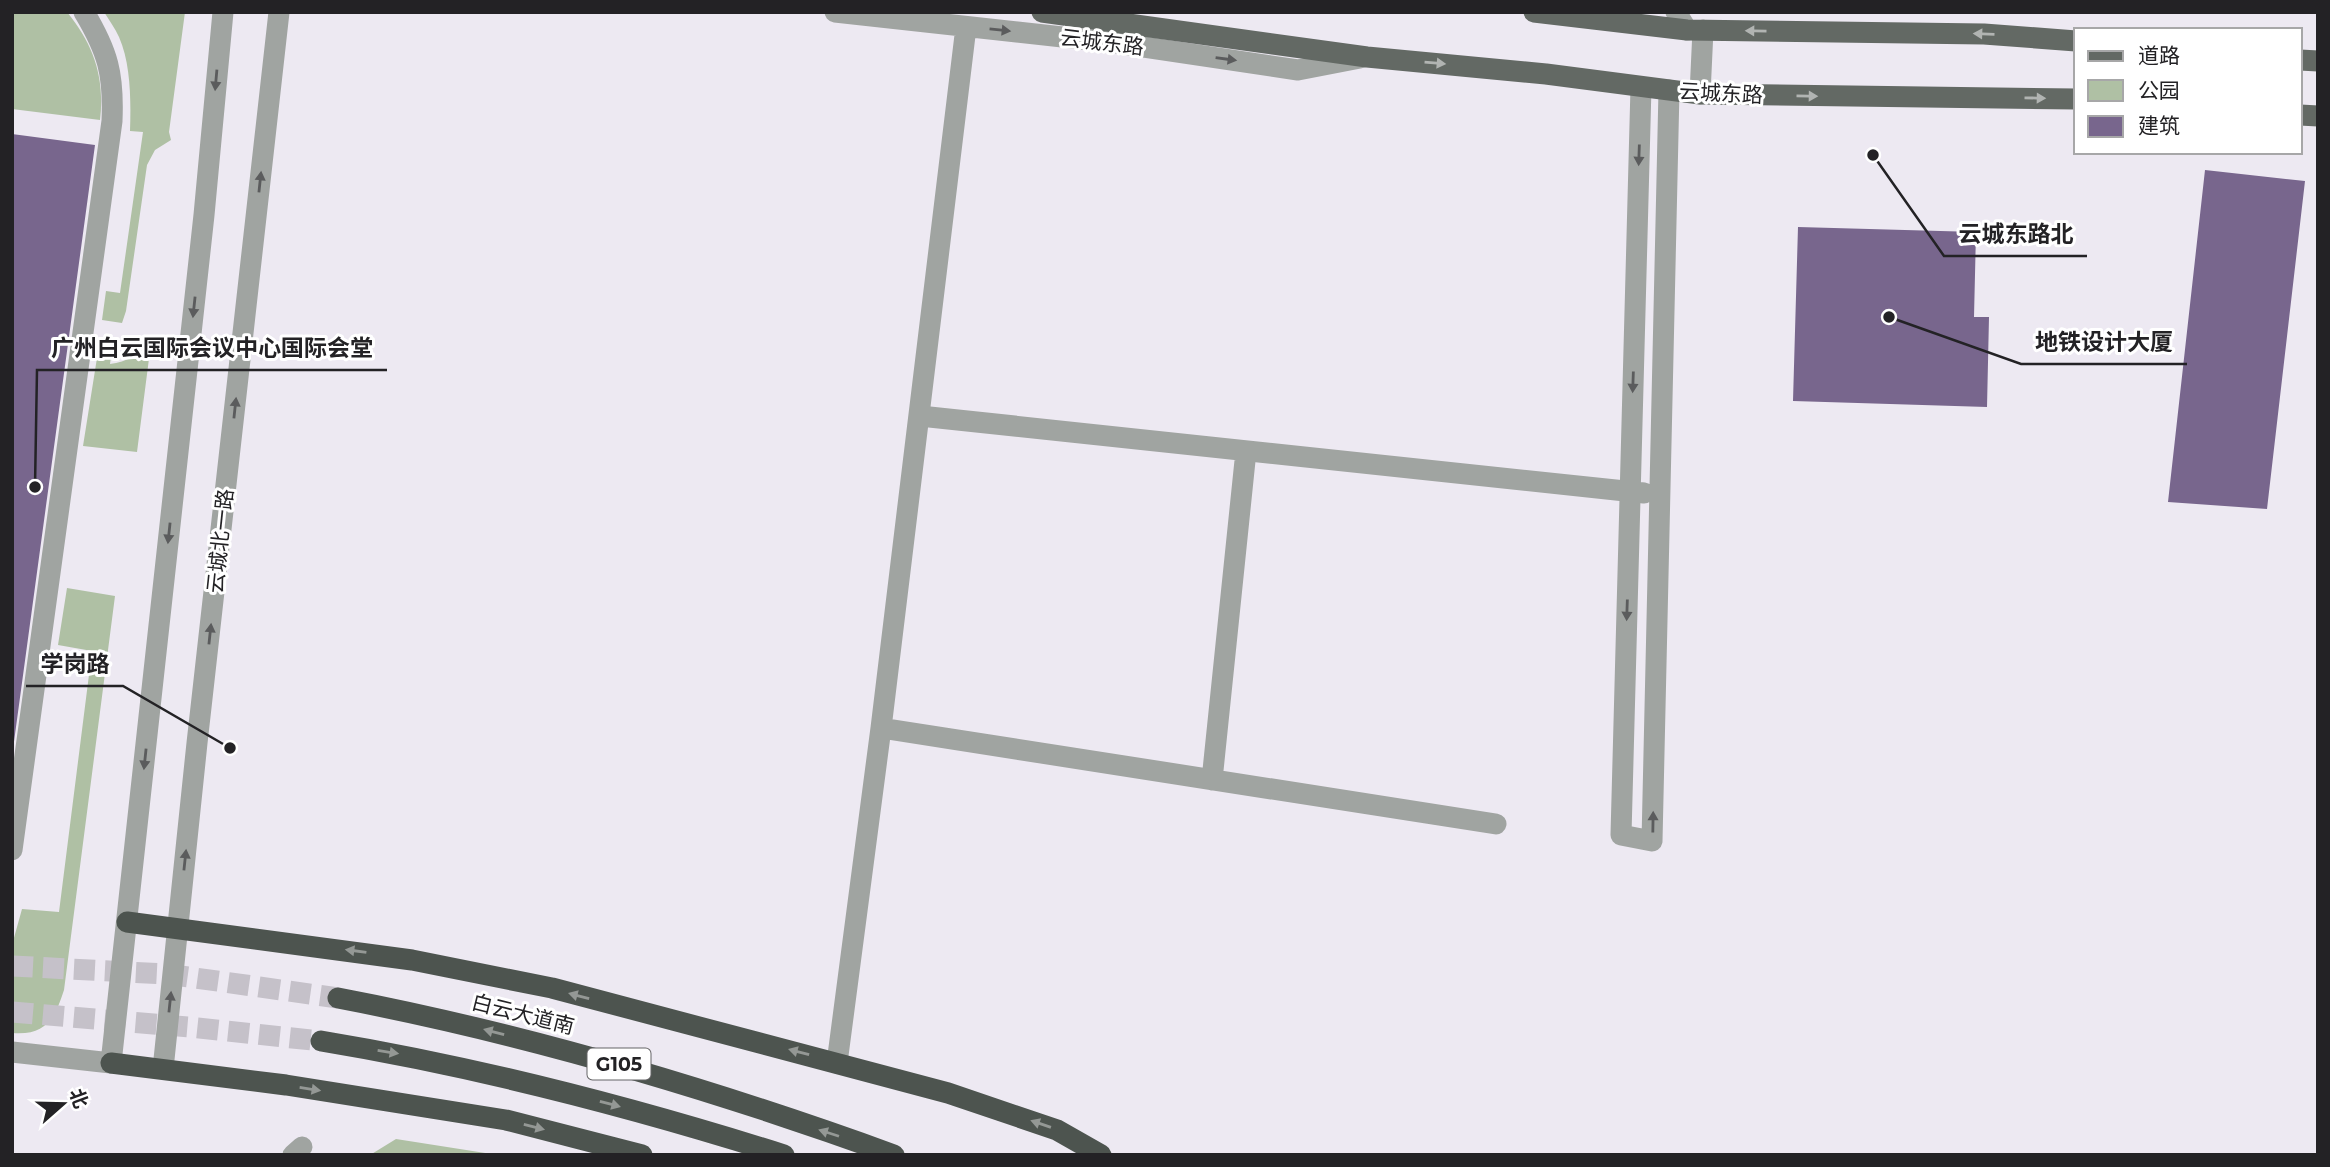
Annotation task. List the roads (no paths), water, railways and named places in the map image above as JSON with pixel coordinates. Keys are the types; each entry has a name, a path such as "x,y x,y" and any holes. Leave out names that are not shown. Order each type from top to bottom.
{"highway":[{"path":"127,922 412,960 552,988 948,1093 1057,1129 1101,1155"},
{"name":"白云大道南","path":"338,998 474,1027 632,1068 894,1155"},
{"name":"G105","path":"321,1041 413,1056 546,1087 694,1126 784,1155"},
{"path":"111,1063 286,1085 506,1120 642,1155"}],"main road":[{"name":"云城东路","path":"1042,12 1367,57 1546,74 1700,94 2074,99"},
{"path":"1534,12 1688,24 1984,34 2074,41"}],"street":[{"path":"12,850 112,121 113,97 109,61 84,12"},
{"path":"12,1052 111,1063 204,215 223,12"},
{"name":"云城北一路","path":"163,1069 279,12"},
{"name":"云城东路","path":"835,12 1117,43 1298,70 1367,57"},
{"path":"1688,24 1700,94"},
{"path":"837,1063 920,416 966,27"},
{"path":"1641,87 1621,835 1652,841 1668,90"},
{"path":"920,416 1660,495"},
{"path":"1212,780 1247,450"},
{"path":"881,728 1496,824"}],"tunnel":[{"path":"12,966 167,974 338,998"},
{"path":"12,1012 321,1041"}],"place":[{"name":"云城东路北","path":"1873,155"},
{"name":"地铁设计大厦","path":"1889,317"},
{"name":"广州白云国际会议中心国际会堂","path":"35,487"},
{"name":"学岗路","path":"230,748"}]}
